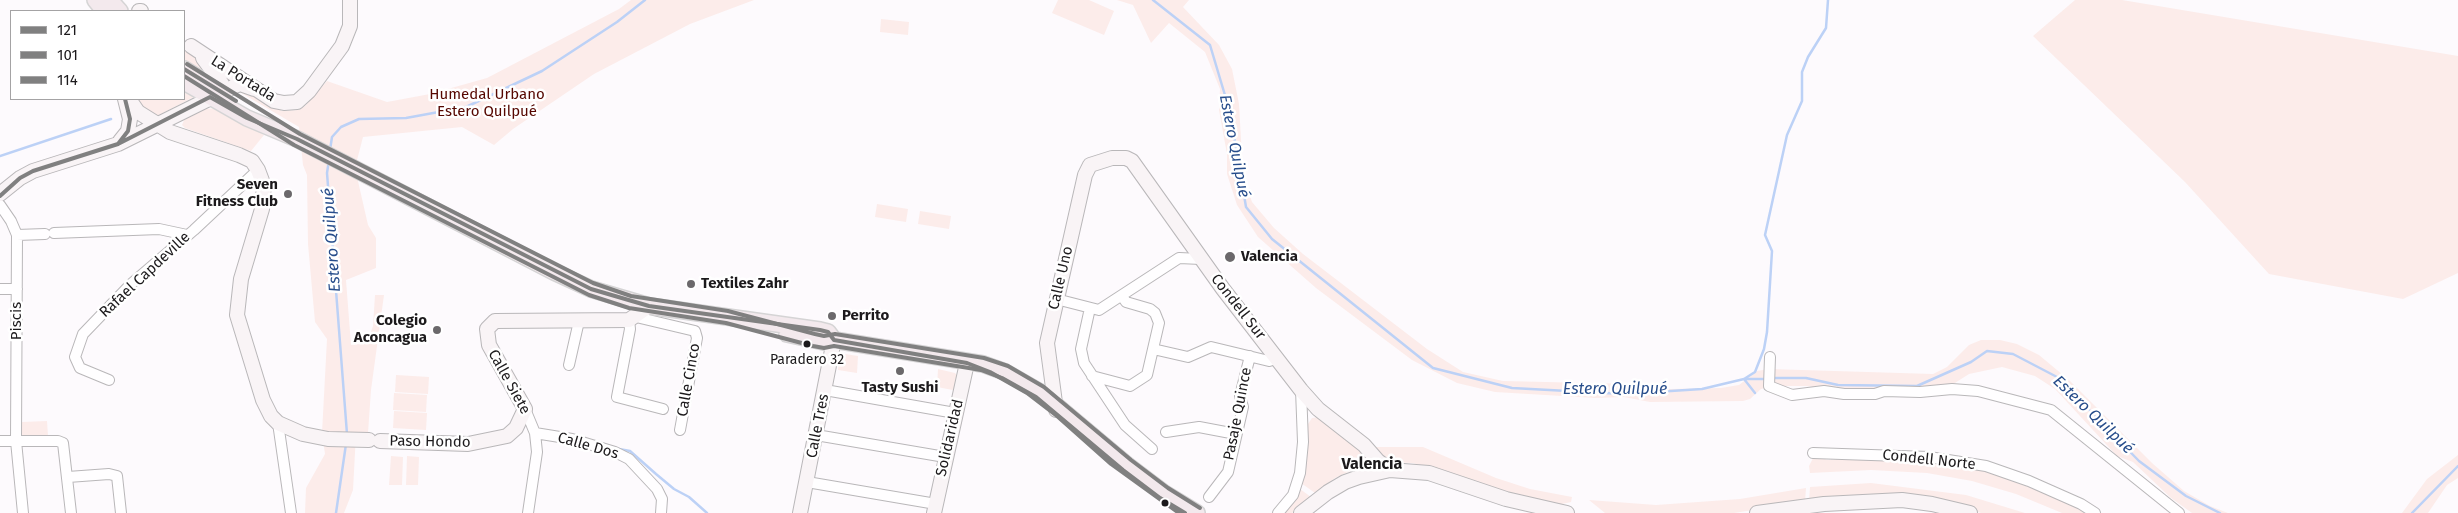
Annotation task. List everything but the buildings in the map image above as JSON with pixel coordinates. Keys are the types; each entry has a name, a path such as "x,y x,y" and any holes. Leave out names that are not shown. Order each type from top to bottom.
{"main road":[{"path":"94,0 103,10"},
{"path":"110,0 119,10"},
{"path":"185,70 216,95"},
{"path":"185,82 216,95 297,139 577,283 617,298 649,306 820,330 828,332 834,340 967,363 1014,384 1056,410 1127,466 1164,493 1197,513"},
{"path":"1056,410 1112,464 1178,513"}],"street":[{"name":"La Portada","path":"187,44 242,78 274,101 284,103 297,102 320,76 347,37 350,26 350,0"},
{"name":"La Portada","path":"187,44 211,66 222,84 216,95"},
{"path":"0,198 20,178 33,171 118,144 240,84 254,88"},
{"path":"118,144 128,131 130,119 125,100"},
{"path":"130,100 138,112 170,132 240,155 252,161 258,170 264,186 262,209 241,279 237,315 265,407 278,423 291,513"},
{"path":"178,114 176,128 184,136"},
{"name":"Condell Sur","path":"1112,158 1126,158 1132,161 1201,259 1301,390 1318,409 1364,445 1372,455 1390,470"},
{"name":"Calle Uno","path":"1056,410 1047,343 1056,299 1085,175 1090,164 1112,158"},
{"name":"Rafael Capdeville","path":"109,380 80,368 75,357 82,334 131,284 187,236 258,170"},
{"name":"Piscis","path":"0,198 17,235 16,441 23,513"},
{"path":"17,235 159,229 187,236"},
{"path":"1056,299 1099,310 1179,258 1201,259"},
{"path":"0,289 17,289"},
{"path":"1092,376 1130,386 1146,376 1159,323 1155,313 1150,309 1126,302 1122,296"},
{"path":"649,306 632,318 617,397 663,409"},
{"path":"1090,308 1081,356 1092,376 1126,425 1152,449"},
{"name":"Calle Siete","path":"528,513 537,461 536,433 526,409 489,345 487,329 490,324 500,321 579,321 632,318"},
{"name":"Calle Cinco","path":"632,318 695,331 698,338 680,430"},
{"path":"569,365 579,321"},
{"name":"Calle Tres","path":"800,513 834,340"},
{"path":"1153,349 1188,357 1211,346 1268,360 1278,358"},
{"name":"Pasaje Quince","path":"1209,497 1228,472 1243,407 1240,396 1250,356"},
{"path":"1770,356 1769,386 1792,395 1824,391 1844,394 1875,394 1952,389 1978,391 2051,410 2179,513"},
{"name":"Solidaridad","path":"935,509 967,363"},
{"path":"825,390 955,413"},
{"path":"1278,513 1290,500 1298,483 1304,442 1301,390"},
{"name":"Paso Hondo","path":"278,423 316,437 468,444 495,440 507,436 516,428 526,409"},
{"path":"1303,416 1318,409"},
{"path":"1166,432 1199,427 1236,434"},
{"name":"Calle Dos","path":"536,433 556,435 622,455 637,466 657,489 662,499 661,513"},
{"path":"816,435 945,457"},
{"path":"0,441 58,441 63,443 68,477 70,513"},
{"name":"Condell Norte","path":"1813,453 1929,457 1986,466 2037,485 2095,513"},
{"path":"1359,477 1370,465 1372,455"},
{"path":"1301,513 1328,492 1359,477 1390,470 1429,473 1506,498 1567,513"},
{"path":"68,477 109,474 117,476 121,513"},
{"path":"807,482 935,509"},
{"path":"1758,513 1806,505 1874,507 1902,500 1932,504 1970,513"}],"green space":[{"name":"Humedal Urbano Estero Quilpué","path":"631,0 754,0 690,24 594,74 513,129 494,145 462,127 363,137 355,168 368,225 376,238 376,268 346,280 351,345 367,343 373,326 375,295 384,295 371,390 368,433 356,434 353,490 344,513 305,513 306,488 325,454 322,433 327,339 315,322 308,244 307,175 303,165 299,127 238,91 241,87 282,111 298,110 305,106 327,81 387,102 430,94 487,78 619,9"},
{"path":"1058,0 1089,0 1114,11 1104,35 1052,13"},
{"path":"1117,0 1189,0 1183,7 1219,45 1232,69 1239,104 1243,175 1252,202 1274,228 1303,254 1427,349 1463,372 1503,381 1633,384 1670,389 1721,388 1739,385 1757,371 1769,369 1933,374 1947,367 1969,345 1981,340 2000,340 2017,344 2039,355 2069,380 2152,463 2184,491 2210,506 2228,513 2192,513 2171,498 2133,462 2117,456 2055,389 2035,376 2002,367 1969,374 1944,390 1871,395 1806,386 1773,386 1761,389 1750,399 1743,401 1650,402 1624,397 1596,398 1495,392 1457,383 1412,360 1316,288 1258,237 1237,205 1227,174 1227,154 1219,110 1220,89 1205,52 1169,23 1151,43 1133,5"},
{"path":"2075,0 2122,0 2458,56 2458,273 2403,299 2269,274 2185,182 2033,36"},
{"path":"881,19 909,22 908,35 880,32"},
{"path":"185,46 207,63 219,84 202,75 185,61"},
{"path":"185,90 196,96 157,116 150,116 133,100 185,100"},
{"path":"217,108 264,135 251,151 185,128 182,125 185,118 205,109"},
{"path":"877,204 908,209 906,222 875,217"},
{"path":"920,211 951,216 949,229 918,224"},
{"path":"845,354 858,356 857,373 838,370 839,356"},
{"path":"938,369 955,373 958,377 958,391 937,387"},
{"path":"396,375 429,377 428,394 395,392"},
{"path":"394,393 427,395 426,412 393,410"},
{"path":"394,411 427,413 426,430 393,428"},
{"path":"1319,417 1367,456 1361,466 1335,478 1315,493 1301,483 1306,460 1308,424 1312,418"},
{"path":"47,421 48,436 22,436 22,422"},
{"path":"1374,447 1423,447 1496,478 1530,489 1572,497 1571,502 1553,506 1534,502 1434,468 1412,463 1387,462"},
{"path":"2458,455 2458,478 2447,485 2428,513 2402,513 2427,479"},
{"path":"391,456 403,457 402,485 389,485"},
{"path":"407,456 419,457 418,485 406,485"},
{"path":"1814,456 1828,460 1862,457 1917,458 1976,467 2060,499 2087,513 2062,513 2016,494 1972,481 1927,473 1871,470 1810,473 1809,466"},
{"path":"1871,483 1966,495 2025,513 1981,513 1946,503 1809,501 1810,487"},
{"path":"1806,488 1805,502 1734,513 1605,513 1589,500 1656,505 1740,499"},
{"path":"1300,489 1311,497 1292,513 1285,513"}],"waterway":[{"name":"Estero Quilpué","path":"330,150 332,137 341,127 359,119 406,118 466,107 542,71 617,22 645,0"},
{"name":"Estero Quilpué","path":"1153,0 1210,45 1230,112 1246,207 1272,239 1433,368 1512,388 1624,394 1702,389 1744,379 1767,379"},
{"path":"1755,393 1744,379 1755,372 1764,349 1767,332 1772,251 1765,235 1787,135 1802,101 1802,72 1808,57 1826,28 1828,0"},
{"path":"0,156 111,119"},
{"name":"Estero Quilpué","path":"329,160 327,173 347,434"},
{"name":"Estero Quilpué","path":"1773,378 1806,378 1838,385 1917,386 1971,362 1987,351 2013,354 2057,377 2139,461 2186,496 2220,513"},
{"name":"Estero Quilpué","path":"336,513 346,444"},
{"path":"619,449 630,451 674,489 689,497 707,513"},
{"name":"Estero Quilpué","path":"2412,513 2458,466"}],"transit line":[{"name":"114","path":"187,64 300,134 593,283 631,296 728,311 824,336 835,334 984,358 1008,366 1044,387 1131,460 1168,488 1200,508"},
{"name":"121","path":"185,70 236,101"},
{"name":"101","path":"185,77 294,145 589,295 629,308 726,323 813,346 824,348 834,346 981,370 1002,378 1036,397 1123,470 1160,498 1185,513"},
{"name":"121","path":"0,196 20,178 33,171 118,144 210,97 247,118 297,139 591,289 649,306 820,330 828,332 834,340 967,363 990,372 1027,393 1057,416 1111,464 1179,513"},
{"name":"121","path":"118,144 128,131 130,119 125,100"}],"place":[{"name":"Seven Fitness Club","path":"288,194"},
{"name":"Valencia","path":"1230,257"},
{"name":"Textiles Zahr","path":"691,284"},
{"name":"Perrito","path":"832,316"},
{"name":"Colegio Aconcagua","path":"437,330"},
{"name":"Paradero 32","path":"807,344"},
{"name":"Tasty Sushi","path":"900,371"}],"district":[{"name":"Valencia","path":"1372,465"}]}
